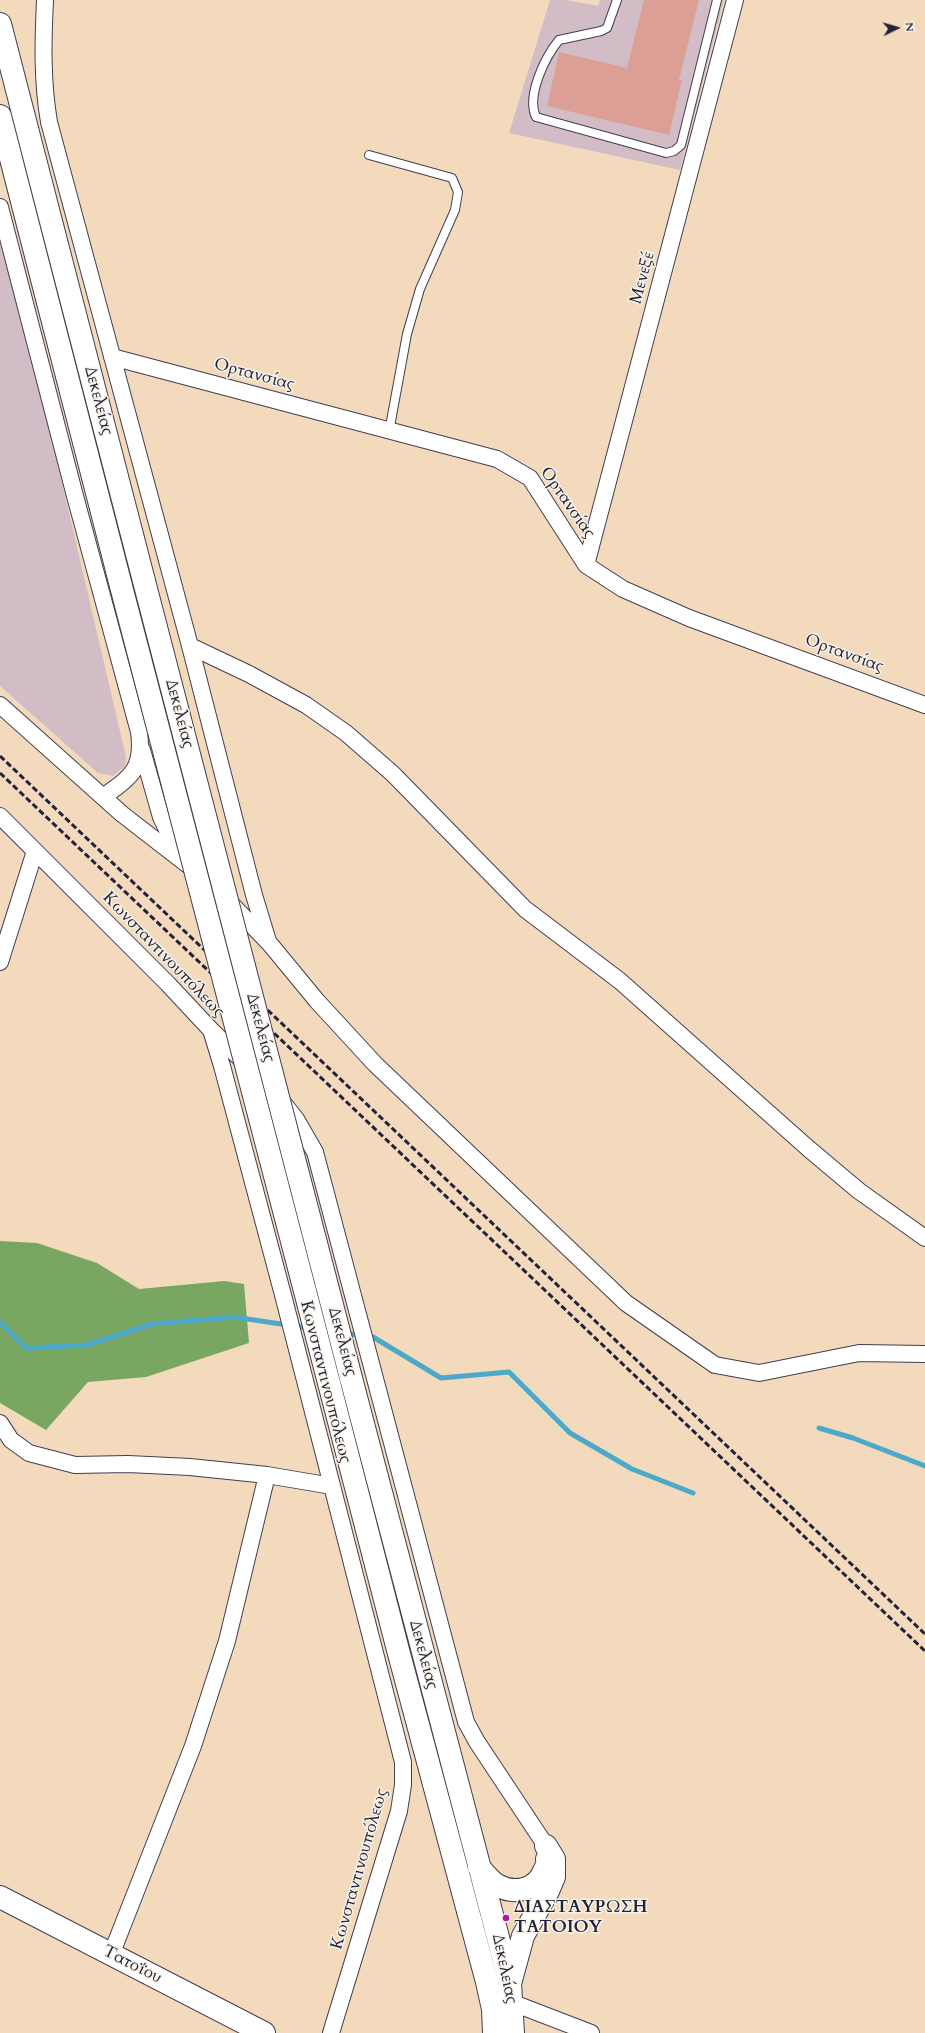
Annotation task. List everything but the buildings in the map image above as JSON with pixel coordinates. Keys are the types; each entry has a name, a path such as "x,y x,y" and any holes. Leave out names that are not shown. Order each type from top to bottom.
{"main road":[{"name":"Δεκελείας","path":"0,24 512,1993 509,2032"},
{"name":"Δεκελείας","path":"0,116 398,1650 493,2009 509,2032"},
{"path":"479,1867 496,1885 508,1890 532,1887 542,1878 548,1863 546,1846"},
{"path":"512,1993 523,1936 548,1891 554,1877 554,1859 546,1846"},
{"name":"Τατοΐου","path":"0,1897 264,2033"}],"street":[{"path":"45,0 42,66 47,108 190,646 252,888 270,944"},
{"name":"Μενεξέ","path":"586,565 736,0"},
{"path":"0,207 75,496 139,732 142,750 162,817 181,860"},
{"name":"Ορτανσίας","path":"112,357 389,432 497,459 530,478 586,565 623,589 689,618 925,705"},
{"path":"190,646 249,674 306,705 346,733 393,774 525,908 620,981 854,1186 925,1238"},
{"path":"0,705 122,814 211,883 270,944 316,1001 375,1064 626,1303 715,1365 759,1373 859,1353 925,1354"},
{"path":"103,797 126,780 136,769 142,750"},
{"name":"Κωνσταντινουπόλεως","path":"0,816 168,984 211,1030 237,1123 283,1295 403,1762 403,1785 399,1812 331,2033"},
{"path":"0,962 35,851"},
{"path":"211,1030 272,1088 296,1119 315,1152 466,1722 477,1742 546,1846"},
{"path":"237,1123 272,1088"},
{"path":"0,1423 11,1440 29,1453 75,1466 128,1464 190,1467 267,1475 332,1486"},
{"path":"112,1955 193,1746 220,1664 227,1641 267,1475"},
{"path":"512,1993 591,2033"}],"lane":[{"path":"617,0 607,28 601,31 559,40 554,46 542,68 532,104 532,110 536,117 666,153 674,151 681,145 717,0"},
{"path":"369,155 452,178 458,192 455,210 420,289 407,334 389,432"}],"shaded area":[{"path":"550,0 567,0 598,6 600,0 724,0 680,170 509,133"},
{"path":"0,217 126,757 125,766 113,776 98,773 0,686"}],"green space":[{"path":"0,1241 37,1243 97,1263 139,1289 224,1281 244,1284 249,1343 146,1377 88,1382 46,1430 0,1403"}],"waterway":[{"path":"0,1322 26,1348 87,1345 152,1324 234,1317 308,1328"},
{"path":"344,1333 373,1337 441,1378 509,1372 570,1433 632,1469 693,1493"},
{"path":"819,1428 853,1438 925,1466"}],"railway":[{"path":"0,756 925,1634"},
{"path":"0,773 925,1651"}],"place":[{"name":"ΔΙΑΣΤΑΥΡΩΣΗ ΤΑΤΟΙΟΥ","path":"506,1918"}]}
